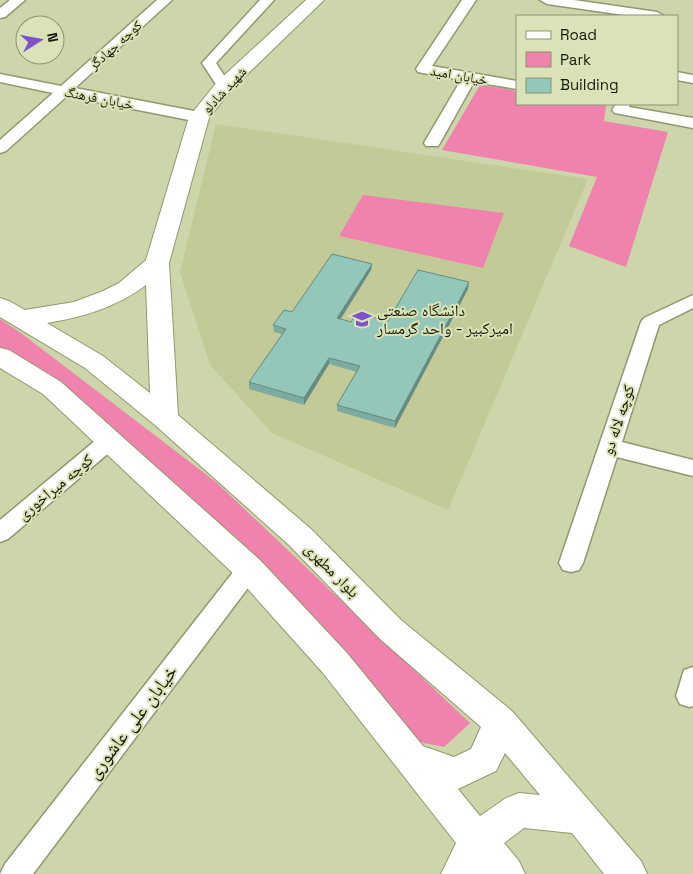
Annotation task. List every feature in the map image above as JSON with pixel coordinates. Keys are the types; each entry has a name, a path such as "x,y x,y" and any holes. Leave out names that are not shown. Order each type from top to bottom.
{"main road":[{"name":"شهید شادلو","path":"158,263 199,117 224,86 316,0"},
{"path":"11,312 56,315 88,307 117,295 140,280 158,263"},
{"path":"158,263 165,418"},
{"name":"بلوار مطهری","path":"11,312 94,362 165,418 300,537 390,629 500,722 582,816 628,874"},
{"path":"0,356 52,388 249,569 335,663 477,841 506,874"},
{"path":"411,758 455,774 484,760 500,722"},
{"path":"460,874 477,841 518,810 582,816"}],"street":[{"path":"0,14 18,0"},
{"name":"کوچه جهادگر","path":"0,148 165,0"},
{"path":"224,86 209,62 267,0"},
{"name":"خیابان امید","path":"469,0 423,69 516,85"},
{"path":"547,0 649,15"},
{"path":"657,15 664,0"},
{"path":"678,76 693,79"},
{"path":"432,143 470,77"},
{"name":"خیابان فرهنگ","path":"0,78 199,117"},
{"path":"622,105 620,110 693,123"},
{"name":"کوچه لاله دو","path":"571,564 651,322 693,301"},
{"name":"کوچه میراخوری","path":"0,533 110,440"},
{"path":"609,447 693,468"},
{"name":"خیابان علی عاشوری","path":"15,874 249,569"}],"shaded area":[{"name":"دانشگاه صنعتی امیرکبیر - واحد گرمسار","path":"216,124 588,179 448,510 272,433 210,365 180,272"}],"green space":[{"path":"480,85 516,91 516,105 600,105 606,106 604,121 668,132 626,267 569,246 597,177 442,150"},
{"path":"363,195 504,213 483,268 339,236"},
{"path":"0,319 216,482 470,723 444,747 419,742 235,536 0,353"}],"building":[{"path":"332,254 372,264 337,318 351,322 356,313 388,321 418,270 469,282 395,421 337,405 360,366 329,358 304,398 249,382 286,329 273,325 284,310 292,312"}],"place":[{"name":"دانشگاه صنعتی امیرکبیر - واحد گرمسار","path":"362,319"}]}
